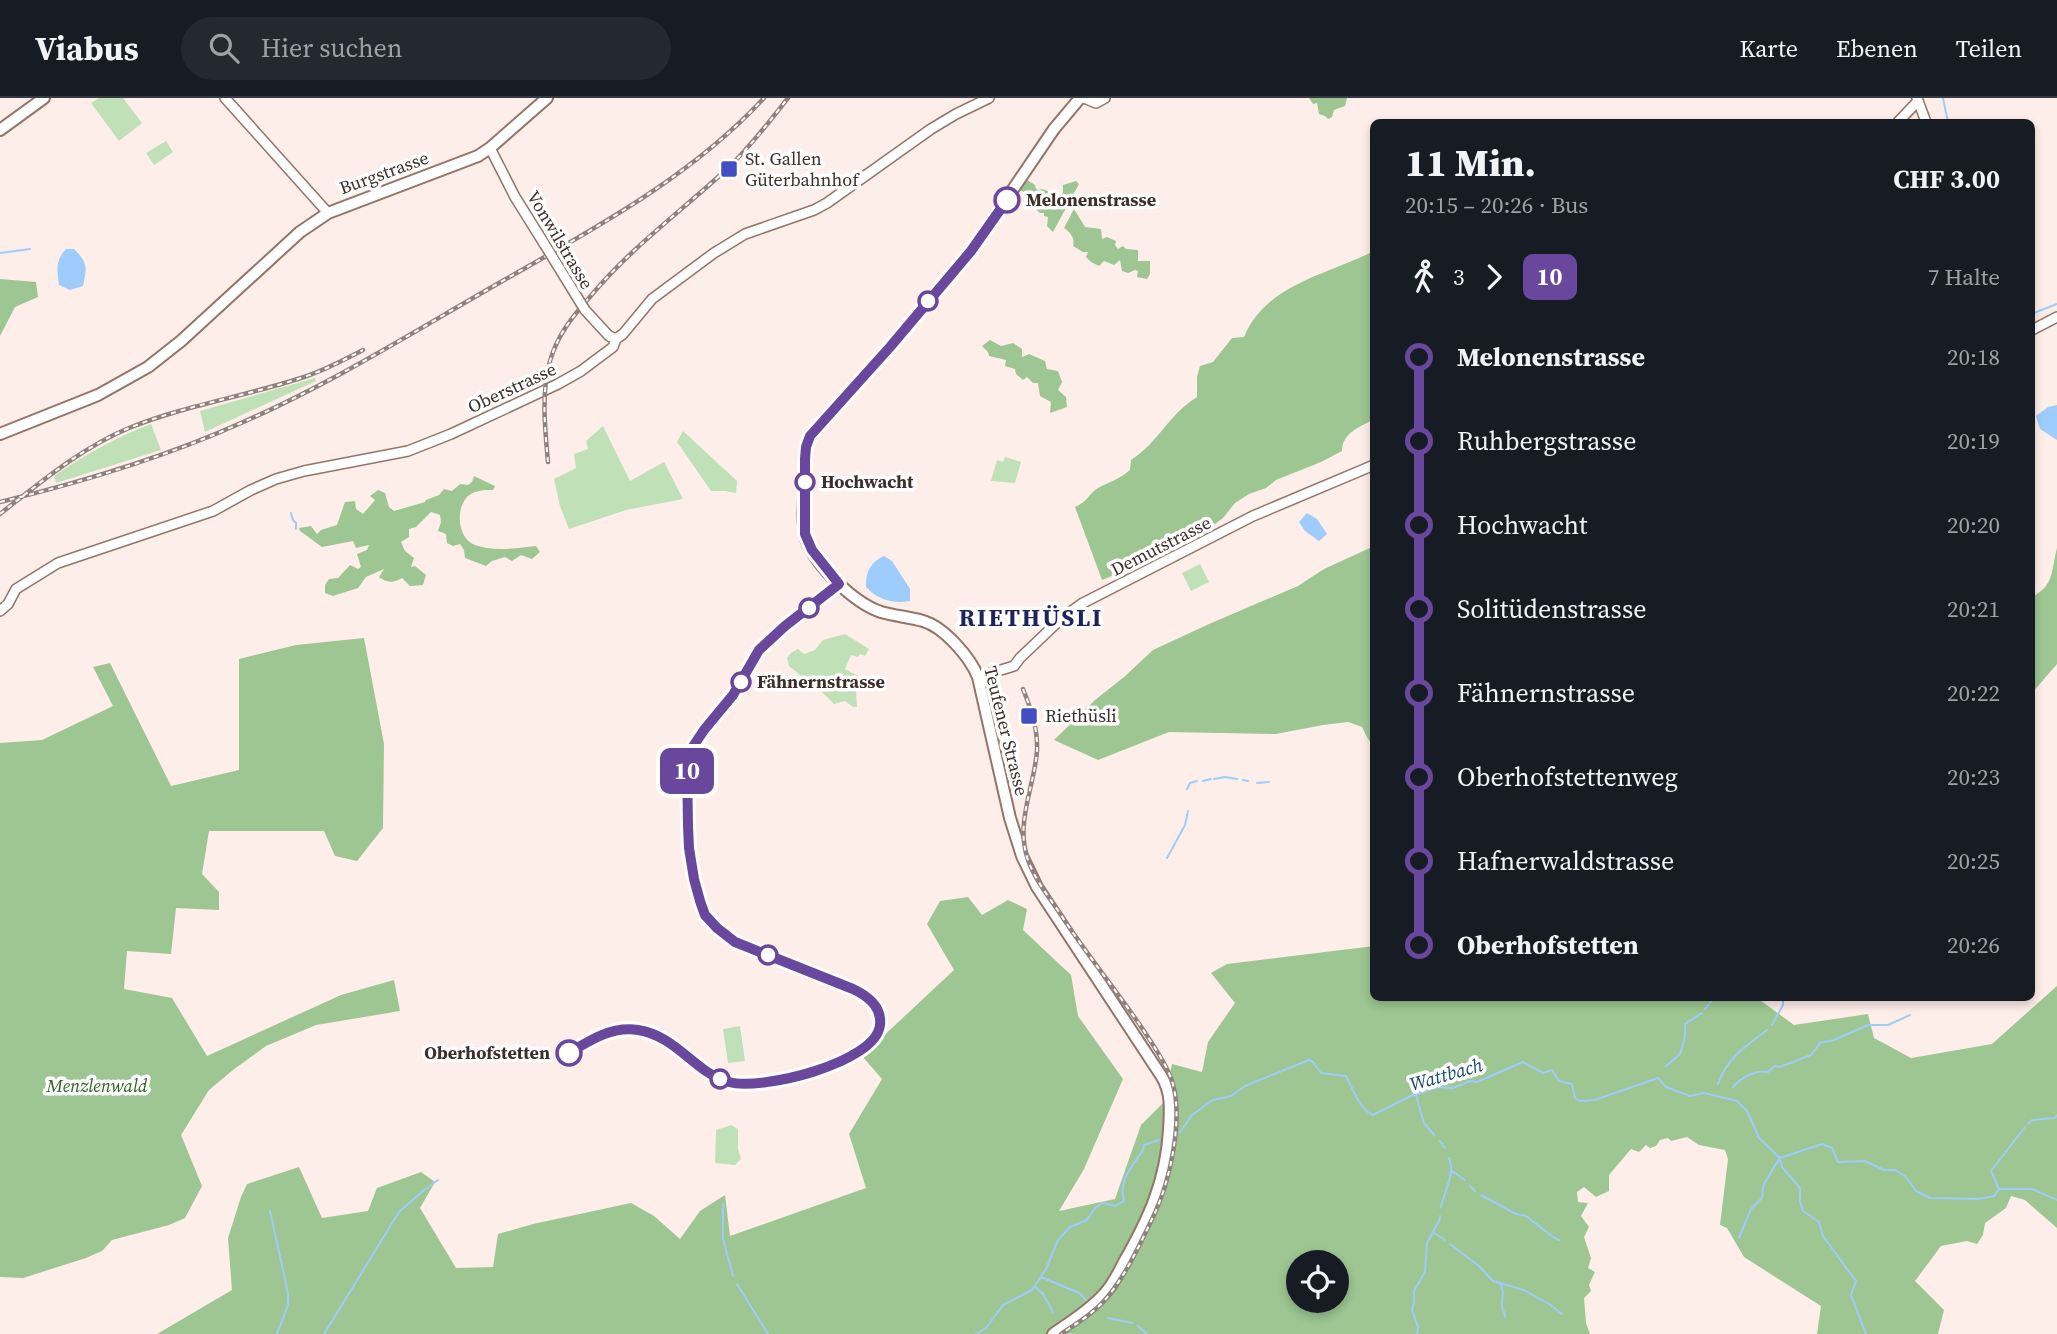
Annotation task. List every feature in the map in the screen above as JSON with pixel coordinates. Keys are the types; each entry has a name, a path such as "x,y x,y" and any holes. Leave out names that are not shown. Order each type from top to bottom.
{"main road":[{"path":"0,130 44,98"},
{"name":"Burgstrasse","path":"0,434 87,400 129,379 171,350 300,232 328,213 473,158 491,148 547,98"},
{"name":"Teufener Strasse","path":"1053,1334 1098,1300 1112,1283 1156,1199 1164,1172 1169,1137 1170,1100 1163,1077 1026,868 1010,818 978,677 971,663 940,630 922,621 880,611 862,603 839,584 812,550 804,531 806,447 813,431 885,353 971,251 1054,129 1082,98"}],"street":[{"path":"225,98 328,213"},
{"name":"Oberstrasse","path":"0,611 8,604 16,589 58,563 213,511 276,479 408,451 451,434 581,372 613,347 616,339 652,299 721,248 760,228 827,203 931,129 989,98"},
{"path":"1082,98 1096,103 1105,98"},
{"path":"1901,119 1918,99 1925,119"},
{"name":"Vonwilstrasse","path":"491,148 510,187 584,310 609,336 616,339"},
{"path":"2035,328 2057,317"},
{"name":"Demutstrasse","path":"978,677 1013,666 1062,618 1083,603 1253,516 1370,467"}],"green space":[{"path":"99,98 123,98 142,123 119,141 91,103"},
{"path":"1309,98 1347,98 1345,106 1334,110 1332,117 1328,119 1319,114 1317,103 1313,104"},
{"path":"166,141 173,152 154,165 146,153"},
{"path":"1026,179 1035,185 1036,189 1048,191 1051,199 1056,200 1057,206 1061,206 1059,198 1063,185 1076,181 1079,184 1053,232 1047,226 1048,217 1031,205 1032,198 1028,198 1026,193 1020,190"},
{"path":"1074,209 1085,227 1101,229 1102,239 1107,237 1116,241 1118,249 1123,246 1126,249 1138,250 1138,261 1150,261 1150,274 1147,279 1137,277 1138,271 1135,270 1128,273 1122,271 1120,260 1114,265 1104,261 1099,266 1086,257 1088,252 1073,246 1072,236 1064,228"},
{"path":"1370,253 1370,421 1348,435 1342,451 1249,494 1195,539 1102,580 1075,507 1098,488 1130,470 1131,460 1148,446 1179,411 1197,397 1200,366 1213,362 1232,338 1244,337 1254,319 1267,305 1300,283"},
{"path":"0,279 36,282 38,297 15,307 0,336"},
{"path":"990,340 1001,346 1013,343 1022,349 1022,357 1029,354 1045,361 1047,369 1058,371 1062,382 1058,390 1066,397 1067,407 1050,413 1051,402 1040,396 1038,383 1033,383 1027,377 1023,380 1016,374 1015,369 1005,366 1006,360 989,356 982,346"},
{"path":"315,378 316,381 205,432 200,411"},
{"path":"151,424 161,450 56,483 54,476 77,461"},
{"path":"603,426 630,481 664,462 683,499 626,510 569,529 554,479 576,468 574,454 588,449 586,441"},
{"path":"683,431 737,481 736,493 711,491 677,442"},
{"path":"1005,457 1021,462 1015,483 991,481 997,460 1003,462"},
{"path":"474,476 495,486 493,490 473,493 463,503 460,524 465,537 475,545 490,548 536,546 540,552 532,559 521,555 512,561 505,557 486,566 465,558 460,544 453,546 447,543 446,534 438,531 440,515 431,512 416,527 409,529 409,537 401,542 405,551 414,558 411,567 415,566 426,575 423,585 410,586 402,578 384,580 379,577 384,569 366,577 358,588 333,596 325,593 325,585 329,579 338,578 350,565 358,569 361,567 357,554 367,550 369,545 356,548 353,541 322,547 299,528 311,526 317,534 337,525 345,502 355,501 356,509 363,514 375,500 370,496 378,490 385,493 389,507 394,511 425,502 439,495 444,489 452,491 460,484 468,485"},
{"path":"1370,548 1370,741 1362,727 1348,722 1276,734 1169,732 1098,760 1054,740 1153,650 1298,586 1324,569"},
{"path":"2057,548 2057,664 2035,690 2035,595 2045,587 2053,570"},
{"path":"1200,564 1209,582 1191,591 1182,573"},
{"path":"845,634 869,649 865,656 851,655 845,669 860,677 833,677 838,680 859,678 856,690 857,707 845,701 834,704 819,689 819,685 816,688 789,666 787,658 798,649 804,654 815,650 823,640"},
{"name":"Menzlenwald","path":"364,638 384,744 383,828 357,861 335,856 324,831 209,831 202,874 219,892 219,910 176,908 171,954 127,951 124,989 172,998 207,1056 341,995 394,980 400,1011 316,1025 266,1046 209,1090 181,1135 202,1186 185,1218 112,1240 102,1251 86,1258 23,1278 0,1277 0,743 42,740 113,706 93,667 110,663 171,786 239,770 239,659 296,645"},
{"path":"968,897 982,915 1008,900 1027,909 1023,930 1071,975 1078,1016 1123,1079 1084,1169 1059,1211 1115,1199 1141,1125 1164,1102 1172,1064 1202,1072 1208,1042 1235,1003 1211,973 1227,964 1370,946 1370,1001 1761,1001 1794,1025 1868,1014 1874,1038 1911,1058 1992,1044 2057,986 2057,1228 2025,1200 2011,1196 2006,1208 1985,1223 1983,1235 1977,1244 1967,1241 1941,1246 1915,1281 1944,1310 1938,1334 1817,1334 1821,1306 1744,1257 1727,1228 1720,1225 1728,1159 1725,1150 1699,1145 1687,1137 1671,1141 1668,1138 1660,1140 1656,1146 1650,1148 1646,1145 1639,1152 1631,1149 1609,1175 1609,1191 1596,1197 1584,1187 1577,1192 1578,1202 1588,1203 1581,1216 1589,1227 1584,1237 1591,1258 1588,1268 1595,1272 1589,1285 1591,1291 1584,1298 1586,1323 1590,1334 157,1334 232,1290 228,1238 247,1184 299,1167 322,1218 368,1211 377,1188 421,1172 435,1182 420,1208 456,1268 493,1267 498,1234 631,1203 654,1216 680,1239 700,1211 725,1195 730,1236 866,1188 849,1134 882,1079 862,1056 954,970 927,924 940,901"},
{"path":"740,1026 745,1061 728,1063 723,1029"},
{"path":"731,1125 738,1129 741,1159 735,1165 715,1163 716,1130"}],"water":[{"path":"66,249 74,249 85,266 83,286 70,290 59,285 58,261"},
{"path":"2057,405 2057,440 2040,429 2036,416 2048,407"},
{"path":"1307,513 1317,519 1327,534 1319,541 1305,531 1299,522"},
{"path":"884,556 892,561 910,589 910,601 886,600 866,587 870,568"}],"waterway":[{"path":"1943,98 1947,119"},
{"path":"0,253 30,249"},
{"path":"2035,313 2057,304"},
{"path":"291,513 296,529"},
{"path":"1203,781 1211,779"},
{"path":"1214,779 1237,779"},
{"path":"1243,780 1248,781"},
{"path":"1187,789 1190,783 1197,781"},
{"path":"1257,783 1269,782"},
{"path":"1167,858 1185,825 1188,811"},
{"path":"1705,1009 1712,1001"},
{"path":"1772,1025 1783,1001"},
{"path":"1666,1066 1680,1054 1685,1037 1685,1024 1702,1013"},
{"path":"1733,1087 1749,1075 1768,1072 1775,1066 1780,1067 1811,1055 1820,1043 1834,1040 1868,1025 1888,1025 1910,1015"},
{"path":"1718,1084 1732,1060 1767,1030"},
{"name":"Wattbach","path":"1180,1132 1192,1115 1213,1100 1231,1096 1245,1086 1309,1060 1321,1073 1346,1076 1361,1104 1373,1115 1411,1096 1438,1087 1453,1088 1470,1081 1477,1082 1523,1062 1543,1073 1552,1070 1559,1081 1572,1084 1575,1098 1580,1101 1595,1100 1658,1078 1666,1087 1690,1096 1704,1093 1737,1101 1747,1111 1759,1138 1780,1158 1822,1144 1832,1148 1838,1162 1865,1161 1884,1170 1895,1170 1906,1177 1916,1191 1930,1198 1978,1199 1994,1196 1999,1189 2032,1189 2057,1200"},
{"path":"1416,1095 1424,1123 1434,1135"},
{"path":"2028,1124 2032,1120 2055,1118 2057,1115"},
{"path":"1999,1189 1991,1171 2025,1127"},
{"name":"Wattbach","path":"976,1334 986,1328 1003,1305 1032,1290 1046,1269 1058,1240 1070,1227 1087,1220 1095,1208 1103,1203 1115,1206 1124,1201 1123,1187 1127,1174 1144,1145 1159,1140"},
{"path":"1440,1141 1445,1148"},
{"path":"1441,1207 1450,1176 1449,1158"},
{"path":"1739,1238 1751,1209 1762,1198 1763,1186 1779,1159"},
{"path":"1780,1159 1782,1167 1800,1188 1803,1211 1819,1222 1823,1236 1856,1281 1851,1295 1866,1334"},
{"path":"1452,1171 1465,1180"},
{"path":"324,1334 399,1212 438,1180"},
{"path":"1470,1186 1475,1191"},
{"path":"1481,1195 1516,1214 1526,1216 1559,1240"},
{"path":"723,1204 723,1239 733,1276"},
{"path":"270,1211 288,1293 288,1305 277,1334"},
{"path":"1417,1334 1418,1327 1412,1310 1414,1291 1425,1272 1427,1243 1440,1216"},
{"path":"1434,1233 1445,1240"},
{"path":"1450,1244 1479,1266 1493,1281 1524,1290 1562,1314"},
{"path":"1041,1277 1079,1293 1086,1300"},
{"path":"1499,1282 1505,1317"},
{"path":"737,1284 768,1334"},
{"path":"1035,1287 1043,1294 1053,1312"},
{"path":"1108,1318 1132,1323"},
{"path":"1138,1326 1147,1334"}],"railway":[{"path":"0,502 152,458 212,436 309,391 575,240 642,198 706,152 764,98"},
{"path":"548,462 545,386 553,352 566,327 622,262 737,159 788,98"},
{"path":"0,514 46,478 111,436 172,413 304,377 363,350"},
{"path":"1023,689 1033,719 1037,743 1024,819 1028,860 1047,895 1160,1055 1172,1081 1175,1096 1176,1131 1170,1167 1160,1201 1138,1249 1103,1302 1061,1334"}],"bus line":[{"name":"10","path":"569,1053 610,1032 637,1030 665,1039 720,1079 731,1083 750,1084 779,1081 825,1067 863,1050 878,1033 879,1015 867,996 735,942 709,919 702,908 691,867 687,760 694,743 733,695 759,650 772,636 839,584 812,550 805,534 805,459 810,436 971,251 1007,200"}],"place":[{"name":"St. Gallen Güterbahnhof","path":"729,169"},
{"name":"Melonenstrasse","path":"1007,200"},
{"name":"Hochwacht","path":"805,482"},
{"name":"Fähnernstrasse","path":"741,682"},
{"name":"Riethüsli","path":"1029,716"},
{"name":"Oberhofstetten","path":"569,1053"}],"district":[{"name":"RIETHÜSLI","path":"1031,618"}]}
